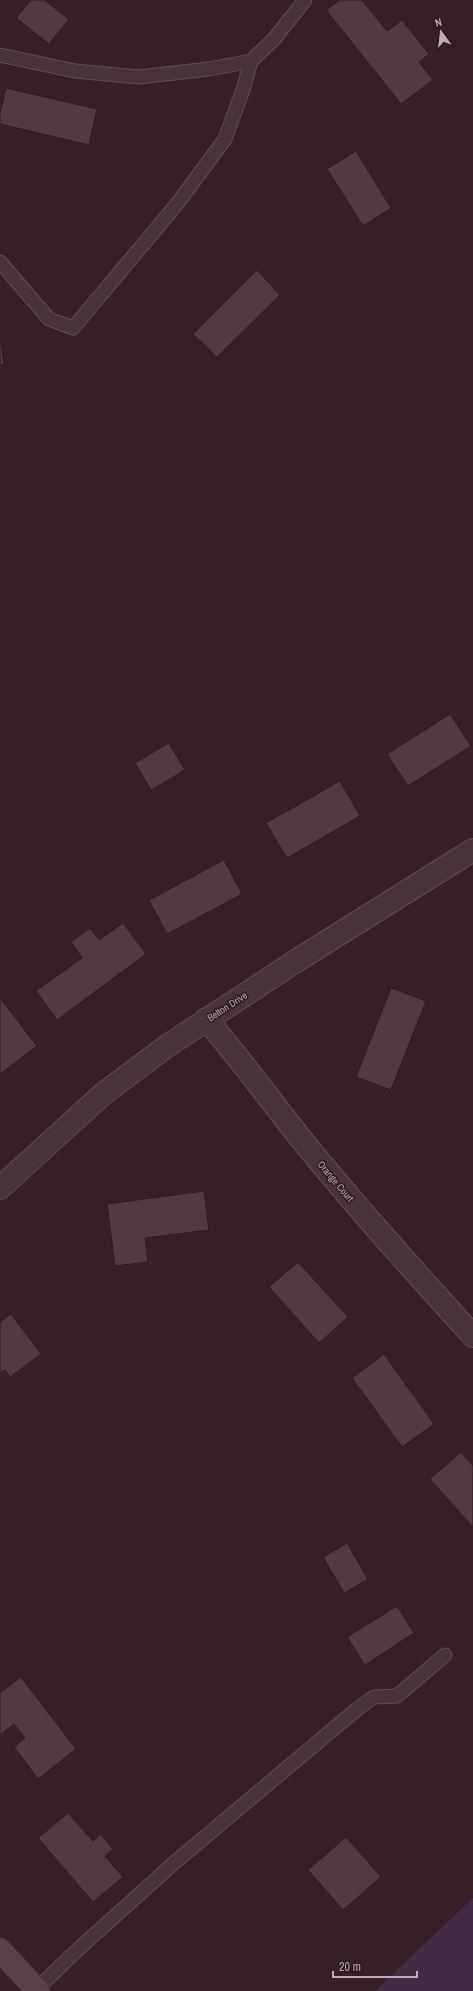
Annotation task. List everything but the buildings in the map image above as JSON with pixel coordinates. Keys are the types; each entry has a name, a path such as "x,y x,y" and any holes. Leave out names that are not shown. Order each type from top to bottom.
{"street":[{"name":"Belton Drive","path":"0,1188 103,1094 206,1019 473,850"},
{"name":"Orange Court","path":"206,1019 235,1052 302,1139 361,1211 473,1336"},
{"path":"0,1950 38,1990"}],"lane":[{"path":"0,262 49,319 73,328 177,204 225,139 244,87 251,61 274,39 305,0"},
{"path":"0,54 75,71 138,77 251,61"},
{"path":"38,1990 74,1953 180,1858 356,1710 374,1697 397,1696 445,1654"}],"shaded area":[{"path":"473,1898 473,1991 375,1991"}]}
